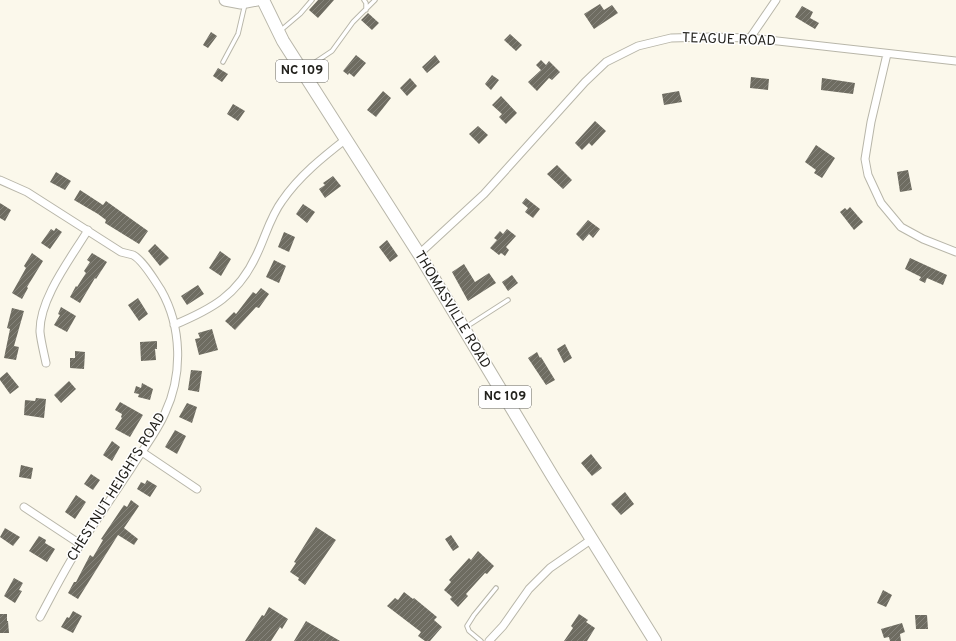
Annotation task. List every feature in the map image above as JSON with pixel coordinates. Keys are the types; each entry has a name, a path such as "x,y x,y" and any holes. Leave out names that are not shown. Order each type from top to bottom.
{"main road":[{"path":"225,0 241,4 257,0"},
{"name":"THOMASVILLE ROAD","path":"263,0 283,41 419,254 655,641"}],"street":[{"path":"750,38 776,0"},
{"name":"TEAGUE ROAD","path":"419,254 484,194 585,82 606,62 638,46 671,38 750,38 956,61"},
{"path":"887,54 872,118 865,158 868,175 880,203 901,227 923,239 956,252"},
{"path":"174,325 202,313 216,304 236,287 251,266 276,211 287,193 318,161 346,139"},
{"name":"CHESTNUT HEIGHTS ROAD","path":"0,180 27,192 121,252 134,255 156,282 163,294 174,325 178,352 177,372 166,412 142,452 80,544 40,617"},
{"path":"46,363 40,332 45,307 55,283 88,230"},
{"path":"142,452 197,489"},
{"path":"24,507 80,544"},
{"path":"489,641 503,626 529,589 545,573 554,565 592,539"}],"lane":[{"path":"279,31 300,14 312,0"},
{"path":"364,0 366,3 366,10"},
{"path":"302,70 332,50 353,22 375,0"},
{"path":"223,62 238,34 245,3"},
{"path":"463,328 508,300"},
{"path":"481,641 469,631 467,626 496,588"}],"building":[{"path":"318,0 334,0 318,18 309,10"},
{"path":"600,4 604,10 612,5 618,13 594,29 584,14"},
{"path":"802,6 813,12 810,18 819,23 815,29 795,17"},
{"path":"368,13 379,23 372,30 361,20"},
{"path":"211,32 217,36 208,48 203,45"},
{"path":"510,34 522,45 516,51 504,40"},
{"path":"356,55 366,63 354,77 343,71"},
{"path":"435,55 440,62 427,73 422,67"},
{"path":"541,60 546,65 549,61 560,72 552,80 549,78 537,91 528,82 541,70 536,65"},
{"path":"218,68 228,74 222,82 213,76"},
{"path":"492,75 499,80 491,90 485,84"},
{"path":"751,77 769,79 768,90 750,88"},
{"path":"410,78 417,86 407,96 400,88"},
{"path":"822,78 855,83 853,94 821,90"},
{"path":"383,91 391,98 376,117 367,110"},
{"path":"679,91 682,102 664,105 662,94"},
{"path":"501,96 517,113 506,124 499,117 502,114 492,105"},
{"path":"233,104 245,111 238,121 227,114"},
{"path":"595,121 606,131 592,146 589,143 582,150 575,143"},
{"path":"478,126 488,135 479,144 469,134"},
{"path":"816,145 835,158 822,178 814,173 816,170 805,162"},
{"path":"557,165 572,180 563,189 547,174"},
{"path":"908,170 912,190 900,192 897,172"},
{"path":"56,172 71,181 65,190 50,182"},
{"path":"333,176 341,186 325,198 319,189 325,185 323,183"},
{"path":"80,190 103,205 106,201 148,231 139,244 105,223 106,220 98,214 74,200"},
{"path":"526,198 540,209 533,218 525,212 528,208 522,203"},
{"path":"0,203 11,210 5,221 0,218"},
{"path":"303,204 315,212 307,223 296,214"},
{"path":"850,207 863,222 854,230 840,212 845,208 847,210"},
{"path":"588,220 600,229 593,238 589,234 583,241 576,234"},
{"path":"56,228 62,232 50,249 41,243 51,229 54,231"},
{"path":"507,229 516,236 506,247 509,250 505,256 501,253 499,255 490,248 497,240 494,238 500,231 503,234"},
{"path":"284,232 295,237 289,252 278,247"},
{"path":"387,240 398,256 390,262 379,247"},
{"path":"155,244 169,258 160,266 148,251"},
{"path":"220,251 231,259 221,276 209,268"},
{"path":"32,253 43,261 27,287 28,288 22,299 12,293 26,268 24,266"},
{"path":"92,253 107,262 96,279 95,278 80,303 70,297 86,273 84,271 90,262 87,260"},
{"path":"910,258 947,275 943,285 927,278 925,283 919,280 921,277 905,269"},
{"path":"274,260 286,266 279,283 266,277"},
{"path":"464,264 475,282 489,273 496,283 468,301 452,272"},
{"path":"512,275 518,283 508,291 502,282"},
{"path":"198,285 204,294 187,305 181,296"},
{"path":"261,288 269,294 259,308 256,307 235,330 225,321 234,312 236,314 253,292 256,294"},
{"path":"138,298 148,314 139,321 128,305"},
{"path":"61,307 76,316 67,332 54,325 60,315 58,314"},
{"path":"12,308 24,311 14,346 19,347 16,360 4,358 10,329 7,328"},
{"path":"212,329 218,350 199,355 195,339 200,338 198,333"},
{"path":"157,341 157,349 155,349 156,360 141,361 140,342"},
{"path":"565,344 572,358 564,363 557,349"},
{"path":"75,351 85,352 84,369 70,368 70,358 75,358"},
{"path":"537,352 555,380 546,385 528,358"},
{"path":"191,370 202,371 199,392 188,390"},
{"path":"7,372 19,387 10,394 0,380 0,378"},
{"path":"69,381 76,389 61,403 54,395"},
{"path":"142,383 153,389 150,400 138,397 139,394 134,393 136,386 141,388"},
{"path":"36,398 46,399 44,418 24,415 25,400 35,401"},
{"path":"120,402 143,415 130,437 115,429 122,418 122,414 115,410"},
{"path":"187,403 197,407 192,423 179,417"},
{"path":"175,430 186,436 177,454 165,447"},
{"path":"112,441 120,447 112,461 103,455"},
{"path":"591,454 602,468 592,476 581,463"},
{"path":"21,465 33,468 31,479 19,477"},
{"path":"91,474 100,480 93,490 84,484"},
{"path":"147,480 157,486 150,497 137,489 141,482 145,484"},
{"path":"625,492 634,504 621,515 611,504"},
{"path":"76,495 86,502 75,519 65,512"},
{"path":"131,500 139,506 124,528 138,539 134,545 118,535 78,599 68,593 74,582 76,582 90,555 93,557 103,540 101,539 124,505 127,507"},
{"path":"316,527 336,540 305,585 298,580 299,578 290,572 296,563 294,562"},
{"path":"5,528 20,537 13,546 0,537"},
{"path":"451,535 459,547 453,551 445,539"},
{"path":"39,536 46,540 45,543 55,549 47,562 29,551"},
{"path":"478,551 494,566 487,574 485,573 466,594 468,596 458,607 450,599 452,597 444,590 451,582 449,580 469,558 471,560"},
{"path":"14,578 23,583 19,590 22,591 15,603 4,596"},
{"path":"883,590 892,595 886,607 877,603"},
{"path":"404,592 413,599 414,598 437,617 434,620 442,627 430,641 425,641 418,636 421,632 387,606 395,598 398,600"},
{"path":"269,607 288,619 282,629 280,627 271,641 245,641 262,615 264,616"},
{"path":"73,611 82,616 73,633 61,627"},
{"path":"0,614 7,614 9,633 0,633"},
{"path":"579,614 588,620 586,622 595,628 587,641 564,641 573,628 571,626"},
{"path":"915,615 927,615 928,629 916,629"},
{"path":"306,621 340,641 294,641"},
{"path":"902,623 905,632 900,634 901,641 890,641 889,637 884,638 881,629"}]}
